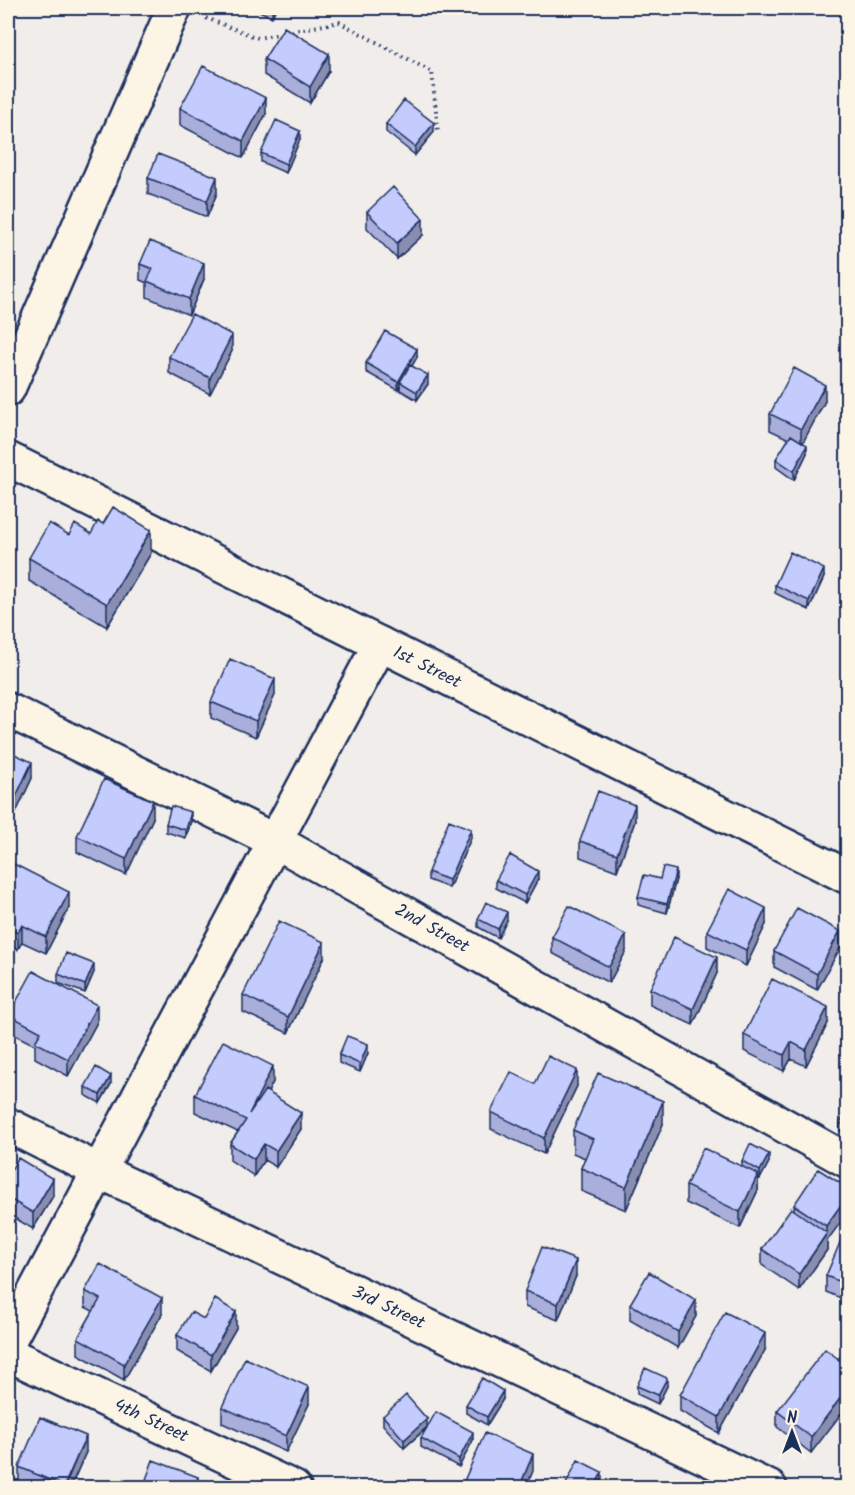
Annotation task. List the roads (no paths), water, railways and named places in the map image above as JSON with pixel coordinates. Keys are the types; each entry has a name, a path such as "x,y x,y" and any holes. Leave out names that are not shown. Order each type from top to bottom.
{"street":[{"path":"8,388 185,11"},
{"name":"1st Street","path":"8,459 848,877"},
{"path":"8,1341 380,644"},
{"name":"2nd Street","path":"8,710 275,841 848,1161"},
{"name":"3rd Street","path":"8,1125 99,1172 770,1488"},
{"name":"4th Street","path":"8,1354 294,1488"}]}
